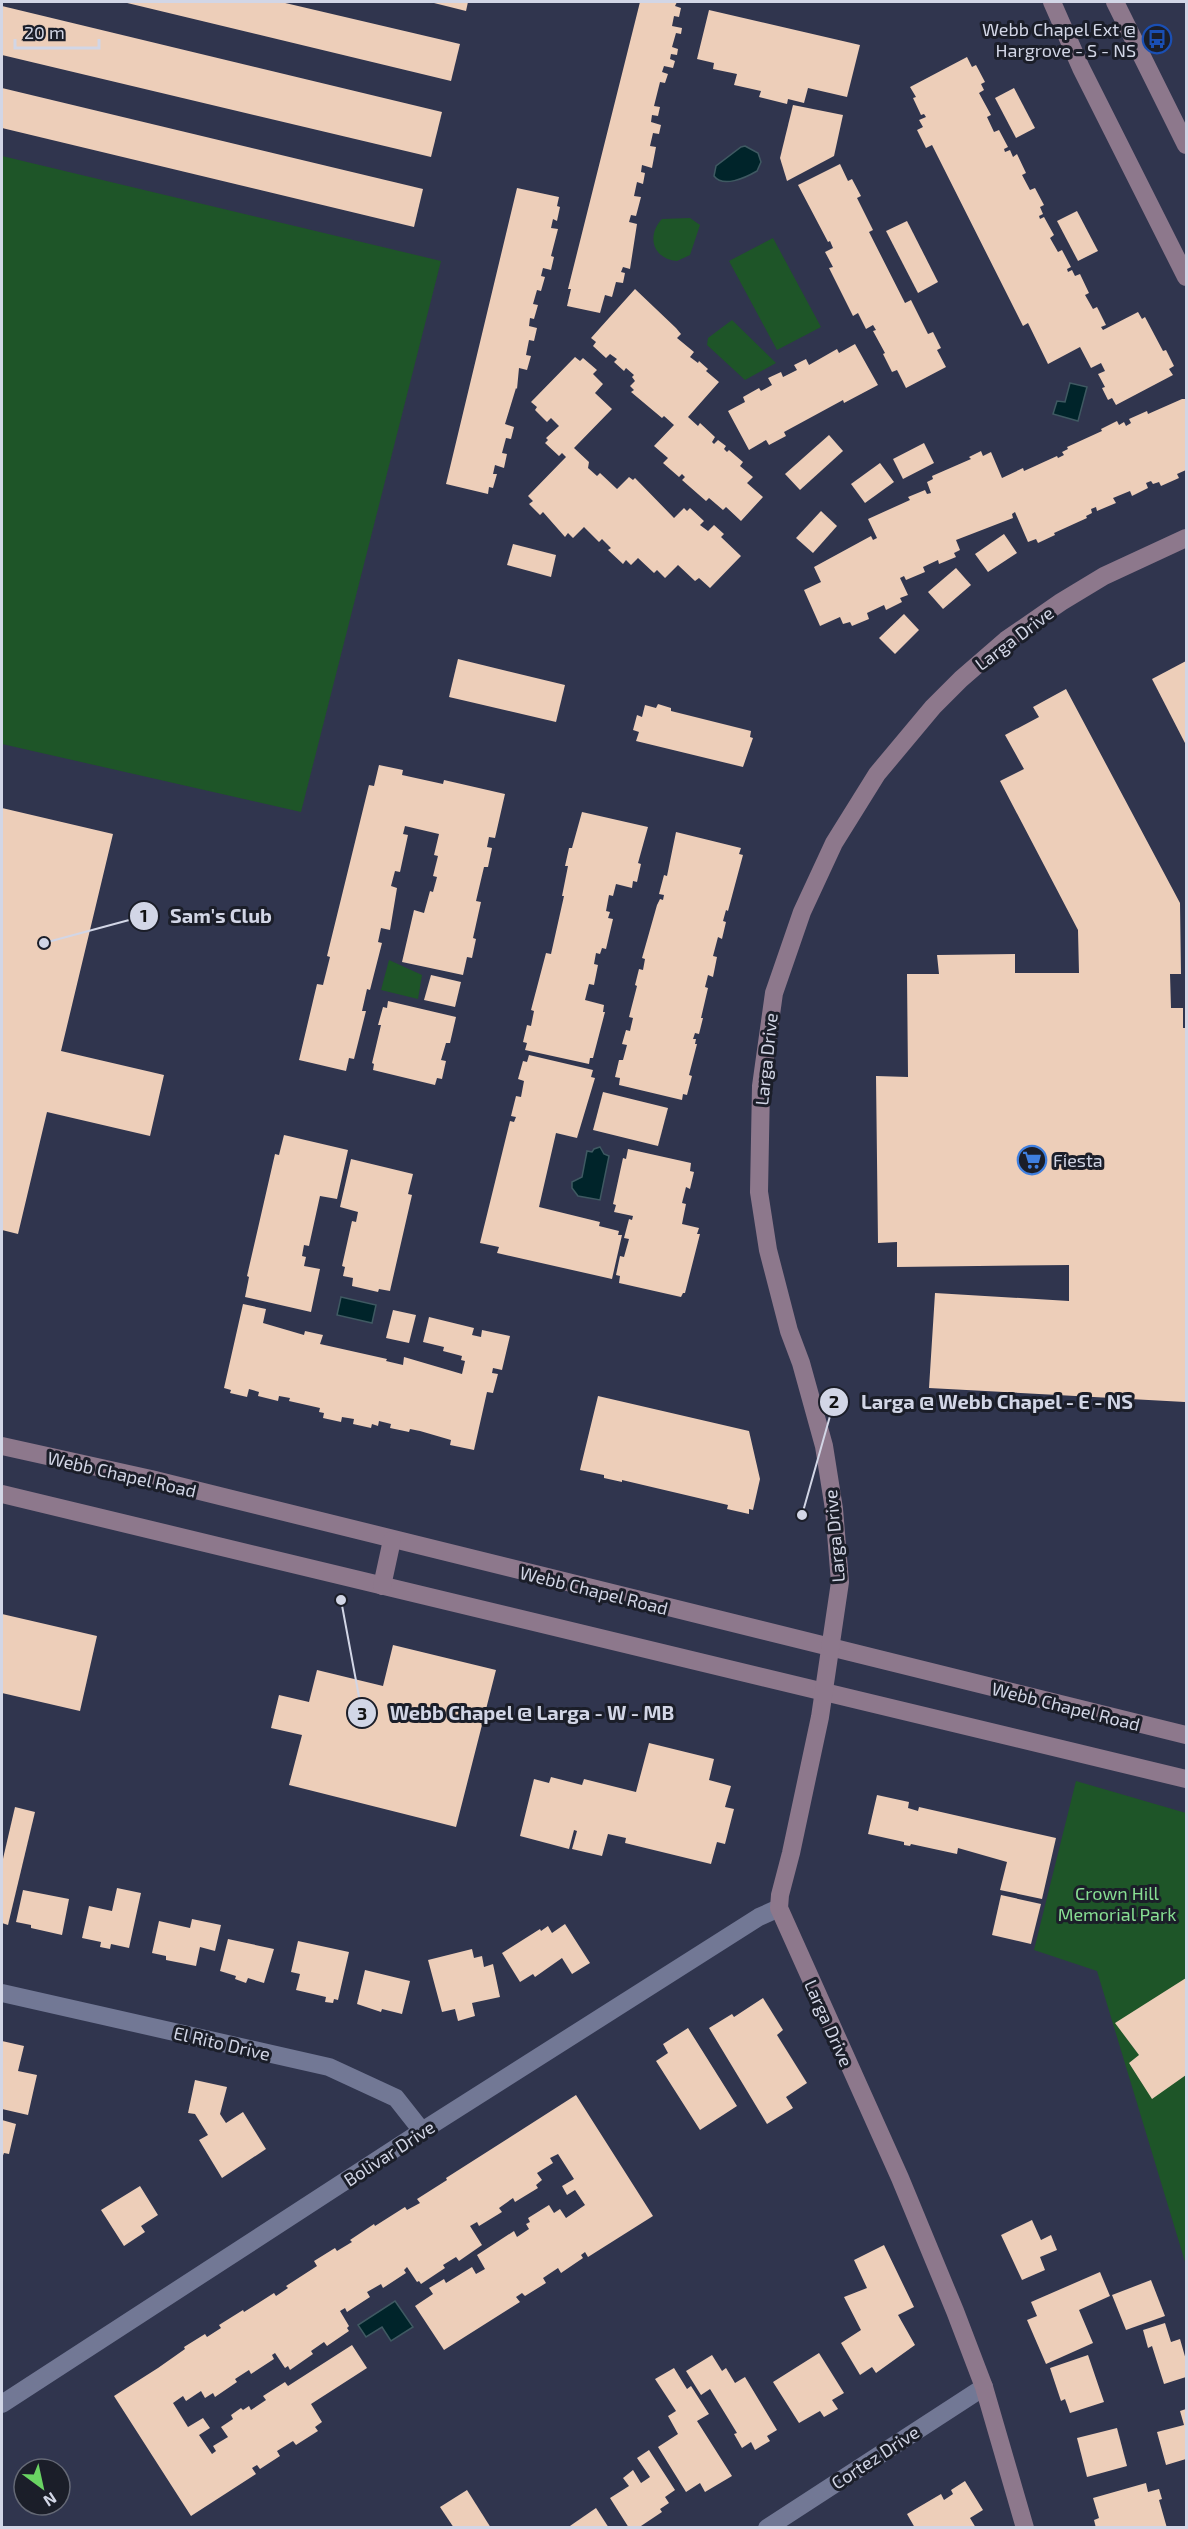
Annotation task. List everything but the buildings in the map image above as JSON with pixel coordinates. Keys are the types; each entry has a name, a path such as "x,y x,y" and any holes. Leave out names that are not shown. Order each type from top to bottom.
{"main road":[{"path":"1052,2 1081,68 1186,277"},
{"path":"1115,2 1186,145"},
{"name":"Larga Drive","path":"1025,2528 984,2386 900,2178 779,1908 824,1693 840,1582 834,1509 824,1446 801,1363 789,1331 768,1250 759,1192 761,1086 774,993 802,912 834,843 877,774 933,707 1006,640 1104,576 1186,538"},
{"name":"Webb Chapel Road","path":"2,1446 150,1479 1186,1735"},
{"path":"2,1494 1186,1779"},
{"path":"382,1586 392,1540"}],"street":[{"name":"Bolivar Drive","path":"2,2404 422,2131 759,1917 779,1908"},
{"name":"El Rito Drive","path":"2,1993 329,2067 396,2097 422,2131"},
{"name":"Cortez Drive","path":"767,2528 984,2386"}],"green space":[{"path":"2,156 441,261 301,812 2,744"},
{"path":"690,218 700,225 690,255 677,261 662,256 654,246 653,239 654,232 662,219"},
{"path":"773,238 821,327 777,350 729,261"},
{"path":"732,320 776,363 745,380 707,345 708,338"},
{"path":"389,960 422,975 418,999 381,990"},
{"name":"Crown Hill Memorial Park","path":"1076,1781 1186,1813 1186,2265 1097,1971 1034,1950"}],"shaded area":[{"path":"745,146 758,153 761,162 757,171 728,182 718,180 714,176 716,166"},
{"path":"1070,383 1087,387 1078,421 1053,414 1057,401 1065,402"},
{"path":"600,1147 604,1154 609,1156 600,1200 578,1196 572,1188 572,1182 582,1177 587,1151 592,1152"},
{"path":"341,1297 376,1305 372,1323 337,1315"},
{"path":"395,2301 413,2327 391,2341 382,2327 366,2337 358,2325"}],"place":[{"name":"Webb Chapel Ext @ Hargrove - S - NS","path":"1157,39"},
{"name":"Sam's Club","path":"44,943"},
{"name":"Fiesta","path":"1032,1160"},
{"name":"Larga @ Webb Chapel - E - NS","path":"802,1515"},
{"name":"Webb Chapel @ Larga - W - MB","path":"341,1600"}]}
